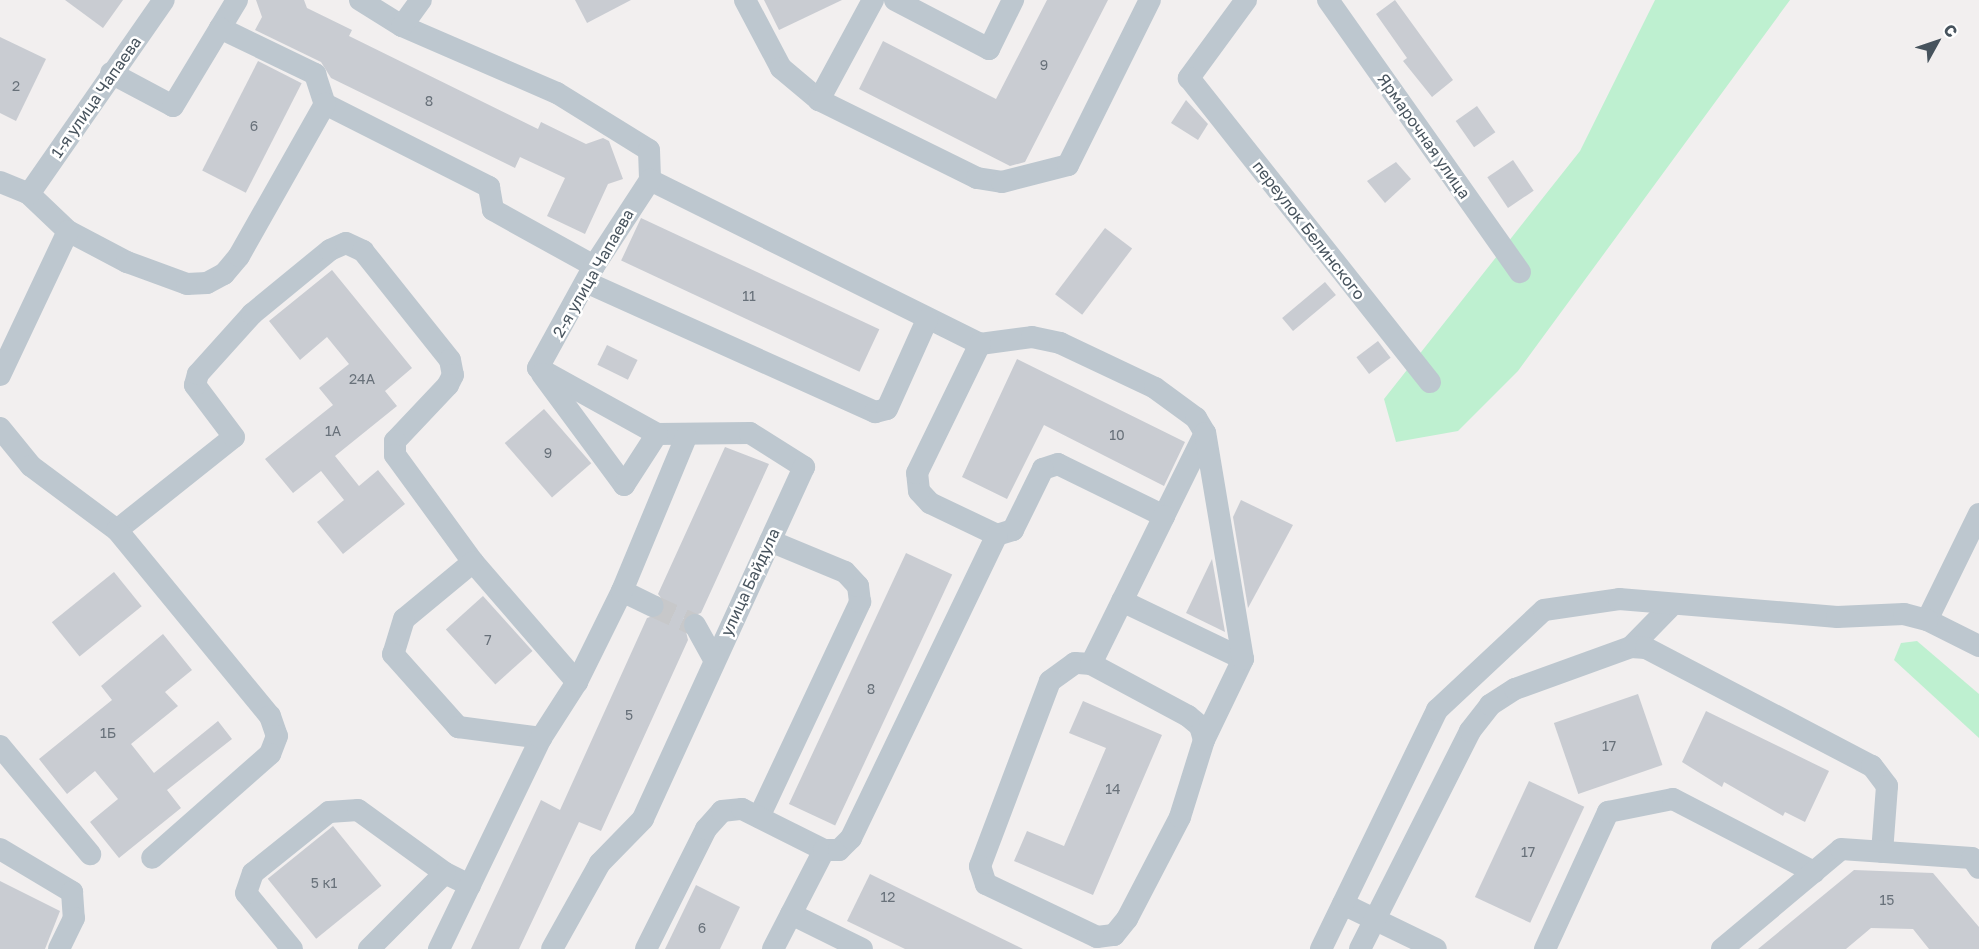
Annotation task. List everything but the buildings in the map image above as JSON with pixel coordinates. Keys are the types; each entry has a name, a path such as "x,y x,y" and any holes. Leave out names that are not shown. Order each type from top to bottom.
{"street":[{"name":"1-я улица Чапаева","path":"30,194 111,73 164,0"},
{"path":"111,73 173,106 237,0"},
{"path":"360,0 402,26 557,93 649,150 650,180 927,320 980,344 1032,337 1060,343 1155,388 1196,418 1205,433 1243,659 1204,740 1180,817 1127,919 1114,935 1094,943 986,884 980,866 1050,681 1075,663 1091,664 1188,716 1200,726 1204,740"},
{"path":"402,26 421,0"},
{"path":"745,0 781,68 819,100 977,178 1002,182 1045,174 1068,165 1150,0"},
{"path":"895,0 989,49 1013,0"},
{"name":"переулок Белинского","path":"1246,0 1189,78 1430,382"},
{"name":"Ярмарочная улица","path":"1328,0 1520,273"},
{"path":"819,100 870,2"},
{"path":"220,28 315,74 325,104 489,187 493,210 591,274 874,412 887,409 927,320"},
{"path":"0,182 30,194 68,231 169,278 187,284 207,283 224,274 239,256 325,104"},
{"name":"2-я улица Чапаева","path":"538,368 591,274 650,180"},
{"path":"0,375 68,231"},
{"path":"117,530 234,437 195,385 198,374 252,314 330,250 346,243 363,252 450,360 453,375 448,386 395,441 395,455 472,562 577,682"},
{"path":"980,344 916,473 919,491 930,503 997,535 1013,530 1043,470 1058,464 1164,516"},
{"path":"538,368 624,485 657,434"},
{"name":"улица Байдула","path":"538,368 657,434 686,437 750,433 804,467 714,659 643,819 600,863 552,949"},
{"path":"0,428 31,466 117,530 270,716 277,736 270,754 152,858"},
{"path":"1091,664 1205,433"},
{"path":"439,949 542,738 577,682 622,591 686,437"},
{"path":"1928,620 1979,514"},
{"path":"646,949 706,829 722,811 742,809 824,850 839,850 851,838 997,535"},
{"path":"759,817 860,602 858,586 844,572 770,541"},
{"path":"472,562 404,619 393,654 458,727 542,738"},
{"path":"622,591 653,606"},
{"path":"1322,949 1437,710 1544,610 1608,599 1837,617 1904,614 1928,620 1979,646"},
{"path":"1122,601 1243,659"},
{"path":"1631,647 1673,604"},
{"path":"695,625 714,659"},
{"path":"1360,949 1470,731 1490,705 1515,689 1631,647 1646,648 1872,766 1887,786 1882,852"},
{"path":"0,746 90,854"},
{"path":"1545,949 1608,812 1674,799 1814,872"},
{"path":"292,949 246,893 254,873 329,812 358,810 445,873 470,885"},
{"path":"0,849 72,892 74,918 59,949"},
{"path":"1722,949 1841,849 1971,858 1979,868"},
{"path":"773,949 824,850"},
{"path":"369,949 445,873"},
{"path":"1343,904 1436,949"},
{"path":"791,915 851,947"}],"green space":[{"path":"1655,0 1790,0 1518,371 1458,431 1396,442 1384,399 1580,151"},
{"path":"1917,641 1979,694 1979,738 1894,660 1901,643"}],"tunnel":[{"path":"653,606 695,625"}]}
